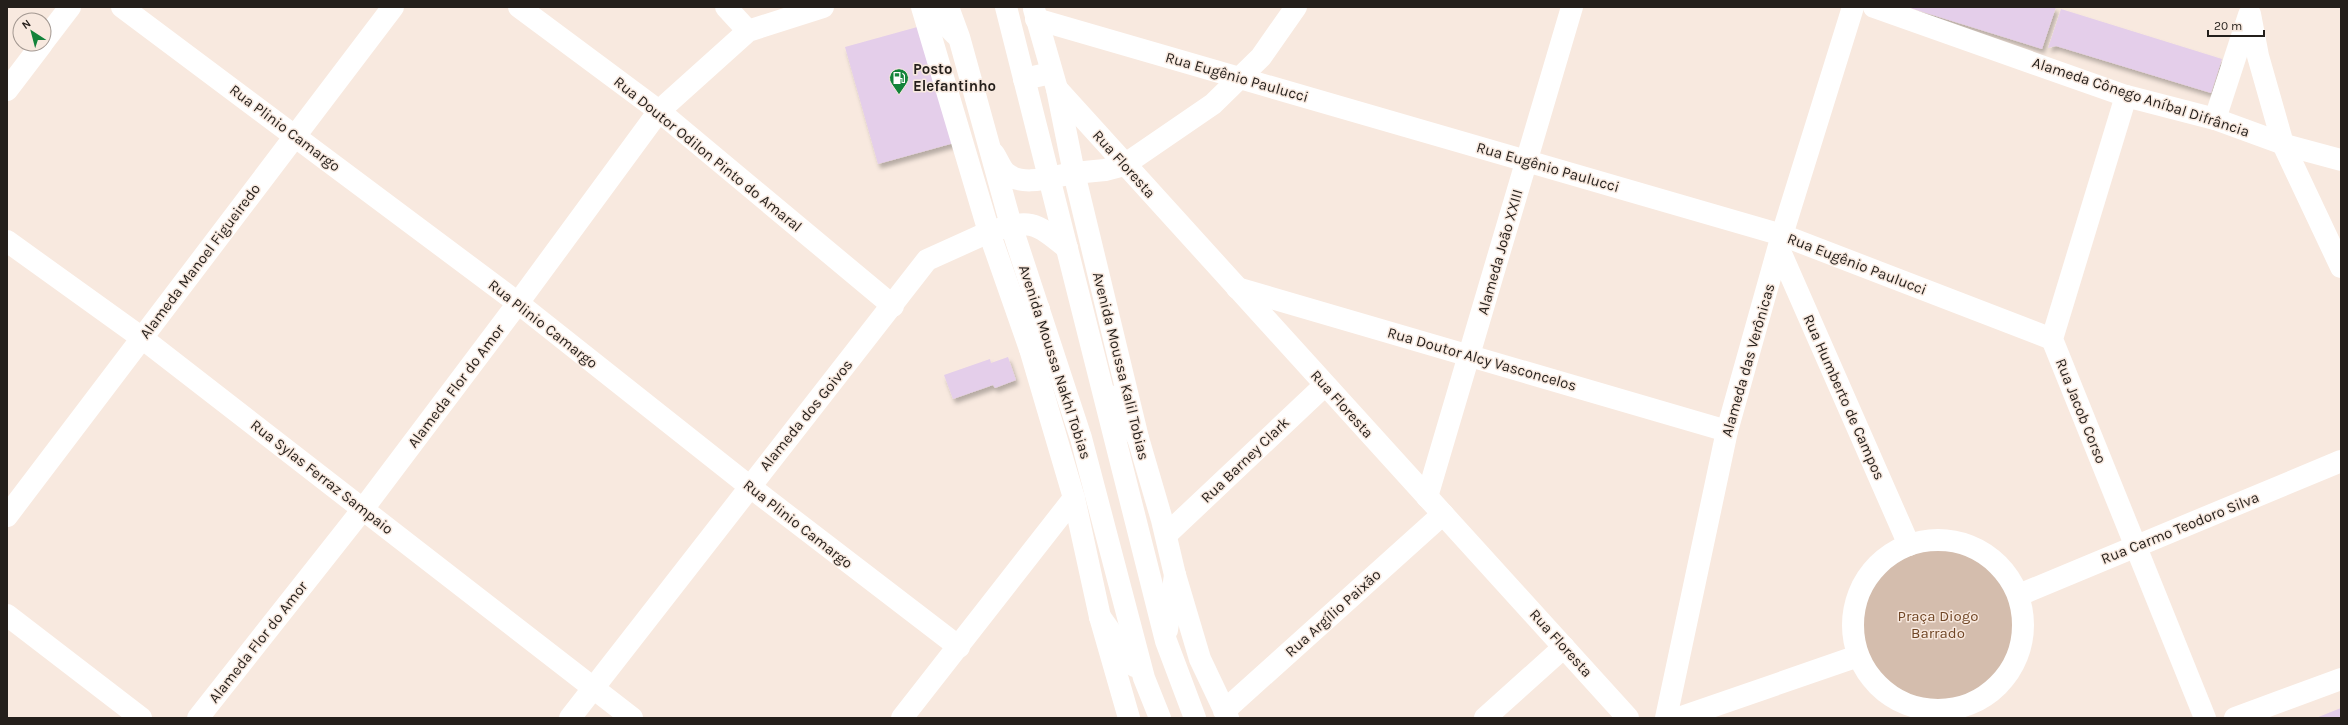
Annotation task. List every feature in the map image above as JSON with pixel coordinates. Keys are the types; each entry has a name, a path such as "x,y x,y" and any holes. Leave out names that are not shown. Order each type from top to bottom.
{"street":[{"path":"52,31 70,7"},
{"name":"Rua Plinio Camargo","path":"122,7 518,303 750,486 959,647"},
{"name":"Alameda Manoel Figueiredo","path":"7,516 393,7"},
{"name":"Rua Doutor Odilon Pinto do Amaral","path":"518,7 659,111 893,306"},
{"path":"726,7 748,31"},
{"name":"Alameda Flor do Amor","path":"198,718 363,509 518,303 659,111 748,31 823,7"},
{"path":"922,7 989,232 1030,348 1074,498 1100,617 1129,718"},
{"path":"928,7 959,37"},
{"name":"Avenida Moussa Nakhl Tobias","path":"948,7 959,37 987,143 1011,225 1081,438 1144,678 1160,718"},
{"path":"987,143 1006,173 1026,180 1037,181 1049,177 1105,170 1124,165 1213,104 1261,57 1296,7"},
{"name":"Alameda João XXIII","path":"1427,497 1572,7"},
{"name":"Alameda das Verônicas","path":"1666,718 1727,431 1781,242 1853,7"},
{"name":"Alameda Cônego Aníbal Difrância","path":"1874,7 2126,96 2215,119 2284,144 2341,160"},
{"path":"1006,8 1166,641 1195,718"},
{"path":"2215,119 2251,10"},
{"path":"2251,10 2258,56 2284,144 2341,267"},
{"name":"Rua Eugênio Paulucci","path":"1035,13 1240,78 1527,160 1781,242 2052,338"},
{"name":"Avenida Moussa Kalil Tobias","path":"1035,13 1054,81 1074,173 1138,438 1166,535 1175,575 1200,659 1226,715"},
{"path":"7,90 36,52"},
{"path":"1024,79 1054,81"},
{"name":"Rua Floresta","path":"1054,81 1124,165 1628,718"},
{"name":"Rua Jacob Corso","path":"2126,96 2052,338 2134,546 2205,718"},
{"name":"Alameda dos Goivos","path":"570,718 750,486 893,306 927,260 989,232 1011,225 1035,224 1067,248"},
{"name":"Rua Sylas Ferraz Sampaio","path":"7,241 142,338 632,718"},
{"name":"Rua Humberto de Campos","path":"1781,242 1909,545"},
{"name":"Rua Doutor Alcy Vasconcelos","path":"1236,288 1727,431"},
{"path":"1030,348 1039,309"},
{"path":"1100,381 1138,438"},
{"name":"Rua Barney Clark","path":"1166,535 1325,385"},
{"name":"Rua Carmo Teodoro Silva","path":"2019,595 2134,546 2341,462"},
{"path":"902,718 1074,498"},
{"name":"Rua Argílio Paixão","path":"1226,715 1443,514"},
{"path":"1935,540 1962,542 1986,554 2006,572 2019,595 2024,621 2021,648 2013,666 1992,692 1971,712 1916,708 1892,697 1872,679 1858,656 1854,623 1856,603 1867,578 1885,558 1909,545 1935,540"},
{"path":"1166,641 1175,575"},
{"path":"7,615 141,718"},
{"path":"1100,617 1144,678"},
{"path":"1485,718 1564,647"},
{"path":"1679,718 1858,656"},
{"path":"2235,718 2341,679"}],"green space":[{"name":"Praça Diogo Barrado","path":"1930,544 1946,544 1962,547 1976,553 1990,562 2001,573 2010,587 2016,601 2019,625 2018,641 2010,663 2001,677 1990,688 1976,697 1962,703 1946,706 1930,706 1914,703 1900,697 1886,688 1875,677 1866,663 1860,649 1857,633 1857,617 1860,601 1866,587 1875,573 1886,562 1900,553 1914,547"}],"building":[{"path":"1907,7 2056,7 2042,49"},
{"path":"2061,9 2222,59 2211,93 2056,46 2048,48"},
{"name":"Posto Elefantinho","path":"921,26 954,143 878,164 845,47"},
{"path":"1008,357 1016,380 995,388 993,385 953,399 944,375 990,359 991,363"},
{"path":"2341,708 2341,718 2316,718"}],"place":[{"name":"Posto Elefantinho","path":"899,95"}]}
